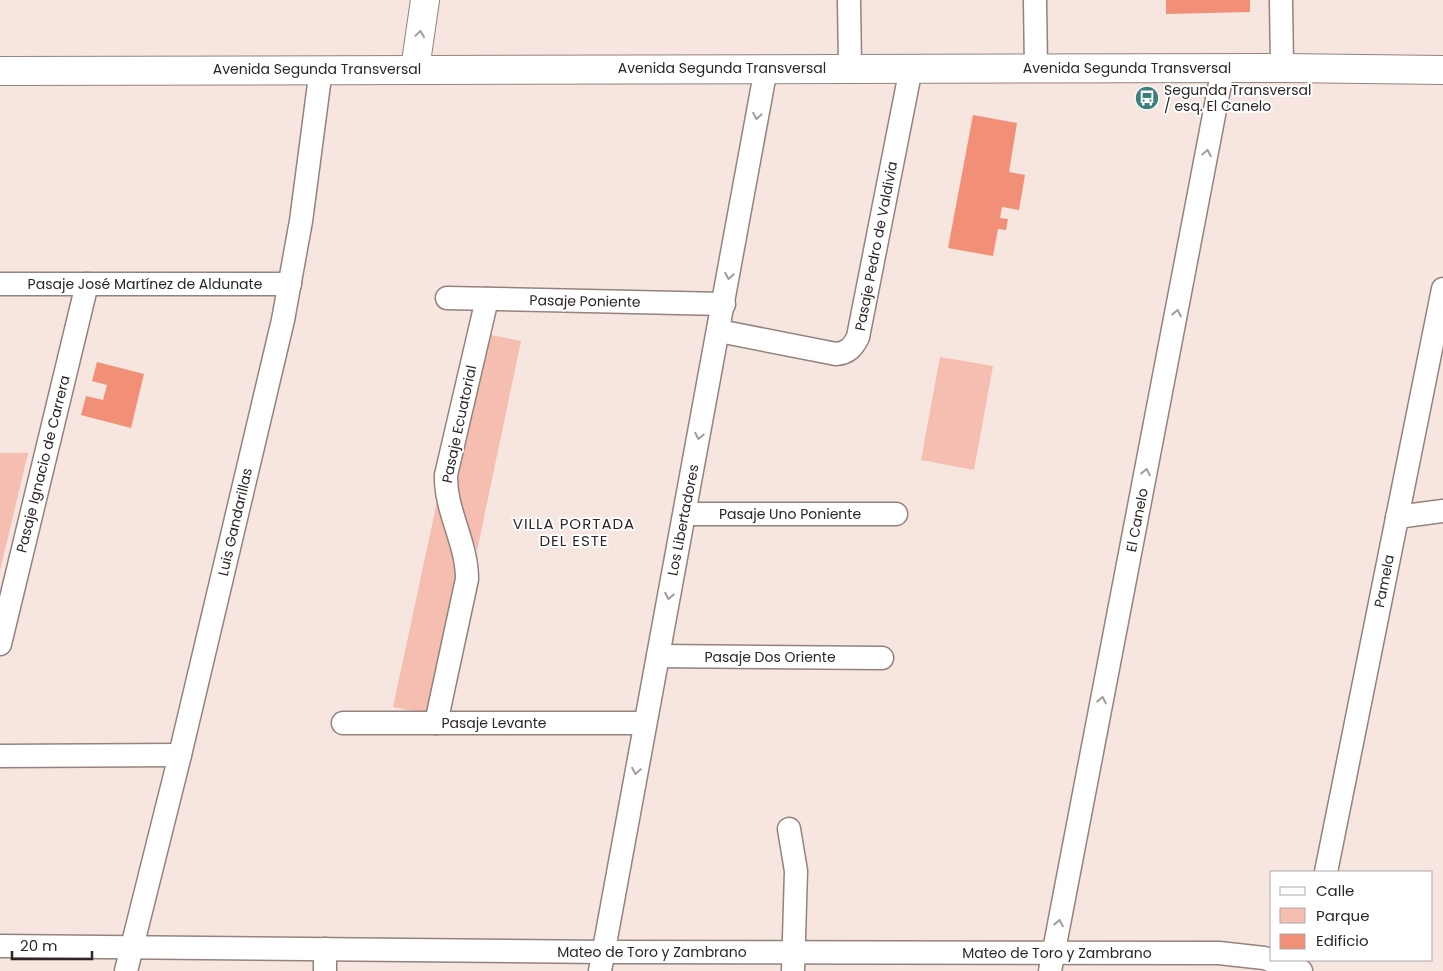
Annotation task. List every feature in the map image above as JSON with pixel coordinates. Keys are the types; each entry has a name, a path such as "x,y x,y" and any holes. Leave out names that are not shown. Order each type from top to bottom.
{"main road":[{"path":"415,68 425,0"},
{"name":"Avenida Segunda Transversal","path":"0,71 415,68 1282,68 1443,70"}],"street":[{"path":"849,0 850,68"},
{"path":"1035,0 1036,68"},
{"path":"1281,0 1282,68"},
{"name":"Los Libertadores","path":"601,962 719,332 766,68"},
{"name":"Pasaje Pedro de Valdivia","path":"719,332 836,354 848,351 854,345 858,337 911,68"},
{"name":"El Canelo","path":"1052,962 1223,68"},
{"name":"Luis Gandarillas","path":"126,971 180,755 290,284 301,221 320,69"},
{"name":"Pasaje José Martínez de Aldunate","path":"0,284 290,284"},
{"name":"Pasaje Ignacio de Carrera","path":"0,644 87,284"},
{"name":"Pasaje Poniente","path":"447,298 724,304"},
{"name":"Pasaje Ecuatorial","path":"436,723 467,578 466,555 447,500 446,475 487,299"},
{"name":"Pamela","path":"1326,871 1442,299"},
{"path":"1397,517 1443,511"},
{"name":"Pasaje Uno Poniente","path":"684,514 896,514"},
{"name":"Pasaje Dos Oriente","path":"658,656 882,658"},
{"name":"Pasaje Levante","path":"343,723 645,723"},
{"path":"0,756 180,755"},
{"path":"789,829 796,871 794,962"},
{"name":"Mateo de Toro y Zambrano","path":"0,946 131,949 325,949 601,962 1052,962 1242,955 1270,960"},
{"path":"325,949 325,971"},
{"name":"Mateo de Toro y Zambrano","path":"1274,961 1301,971"}],"green space":[{"path":"486,334 521,341 477,551 454,488"},
{"path":"940,357 993,366 974,470 921,460"},
{"path":"0,453 28,453 0,571"},
{"path":"438,497 461,561 428,714 393,707"}],"building":[{"path":"1166,0 1250,0 1250,12 1166,14"},
{"path":"973,115 1017,123 1009,172 1025,175 1019,210 1002,207 1000,218 1008,219 1006,230 998,229 993,256 948,248"},
{"path":"97,362 144,374 131,428 81,415 86,396 103,400 107,385 92,381"}],"place":[{"name":"Segunda Transversal / esq. El Canelo","path":"1147,98"}],"district":[{"name":"VILLA PORTADA DEL ESTE","path":"574,532"}]}
